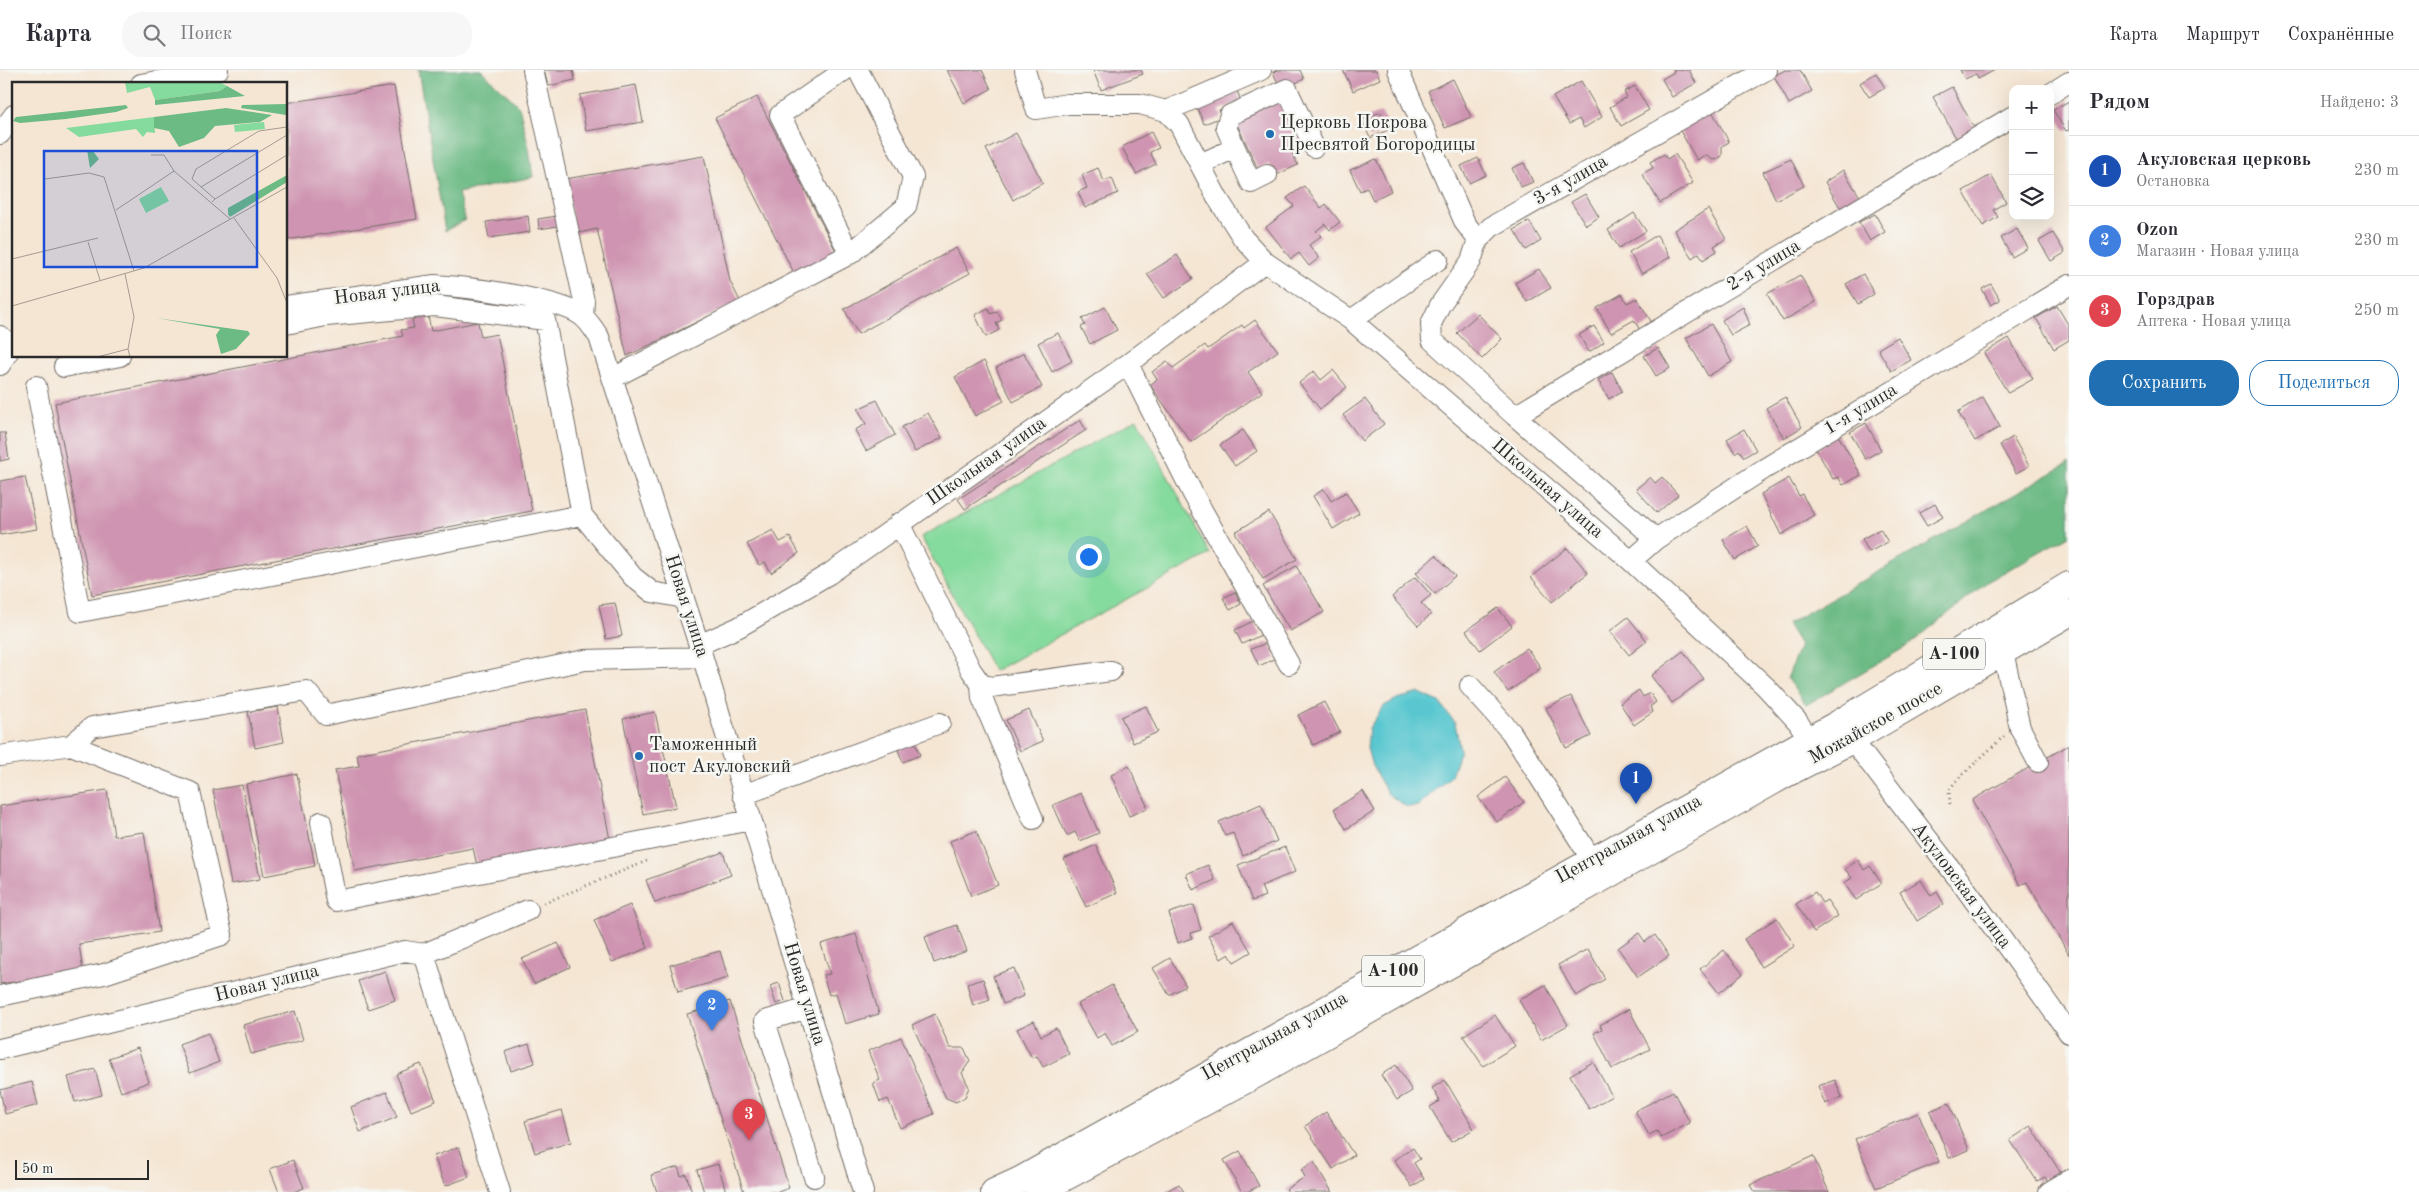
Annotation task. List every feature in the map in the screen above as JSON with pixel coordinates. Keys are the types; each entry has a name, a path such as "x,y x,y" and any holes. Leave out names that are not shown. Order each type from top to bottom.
{"main road":[{"name":"Можайское шоссе","path":"1734,803 2069,585"},
{"name":"Можайское шоссе","path":"1800,744 1845,732 2002,652 2069,612"},
{"name":"Центральная улица","path":"994,1192 1020,1180 1800,744"},
{"name":"Центральная улица","path":"1038,1192 1257,1074 1734,803"}],"street":[{"path":"152,82 218,70"},
{"path":"533,70 584,301 583,317"},
{"path":"845,70 780,114 850,254"},
{"path":"613,378 850,254 906,207 913,177 858,70"},
{"path":"1025,70 1036,109 1068,104 1140,104 1166,111 1261,70"},
{"path":"1398,70 1465,223 1478,240"},
{"name":"3-я улица","path":"1515,416 1432,340 1431,324 1471,261 1478,240 1491,227 1766,70"},
{"path":"2054,91 2069,82"},
{"path":"1267,176 1251,183 1226,127 1230,115 1287,89 1314,147"},
{"name":"Школьная улица","path":"1166,111 1179,124 1218,199 1243,238 1265,262 1351,320 1631,561 1766,687 1798,722 1800,744"},
{"path":"0,134 12,118"},
{"name":"2-я улица","path":"1515,416 2009,118"},
{"path":"1200,164 1236,148"},
{"path":"1351,320 1438,260"},
{"name":"Школьная улица","path":"700,651 829,574 1128,364 1265,262"},
{"name":"Новая улица","path":"288,306 435,285 460,287 563,306 583,317 599,337 684,598 863,1192"},
{"name":"1-я улица","path":"1631,561 1656,539 1764,469 2069,285"},
{"path":"288,324 326,316 435,306 544,320 582,515 633,577 652,592 684,598"},
{"path":"0,365 8,342"},
{"path":"64,367 110,358"},
{"path":"1128,364 1193,494 1289,664"},
{"path":"36,386 80,612 582,515"},
{"path":"1515,416 1656,539"},
{"path":"899,524 971,670 981,684 982,698 1033,820"},
{"path":"71,746 92,727 306,691 326,715 585,660 700,651"},
{"path":"2002,652 2020,728 2038,762"},
{"path":"981,684 991,687 1110,671"},
{"path":"1470,686 1512,732 1592,860"},
{"path":"744,795 940,724"},
{"name":"Акуловская улица","path":"1845,732 1962,885 2069,1033"},
{"path":"0,756 71,746 190,792 222,935 104,974 0,996"},
{"path":"321,822 336,901 751,820"},
{"name":"Новая улица","path":"0,1049 405,951 424,954 528,910"},
{"path":"424,954 500,1192"},
{"path":"808,1008 765,1021 814,1177"},
{"path":"2049,1192 2069,1180"}],"path":[{"path":"1950,804 1947,797 1949,791 2010,731 2018,716"},
{"path":"528,910 638,864 656,859"}],"green space":[{"path":"418,70 481,70 519,106 529,148 533,177 458,193 465,220 445,231"},
{"path":"1137,419 1210,554 994,671 921,537"},
{"path":"2069,463 2069,535 1987,582 1909,645 1806,705 1787,679 1800,645 1787,624"}],"water":[{"path":"1420,693 1439,702 1455,723 1460,750 1451,776 1418,806 1407,807 1388,794 1372,766 1367,748 1369,728 1384,706 1397,699"}],"building":[{"path":"544,70 573,70 575,80 548,86"},
{"path":"947,70 982,70 991,89 964,103"},
{"path":"1093,70 1141,70 1143,74 1101,90"},
{"path":"1278,70 1300,70 1304,79 1281,90 1273,72"},
{"path":"1343,70 1376,70 1380,79 1353,91"},
{"path":"1673,70 1689,70 1696,83 1672,97 1662,79 1674,72"},
{"path":"1785,70 1800,70 1812,91 1789,104 1774,76"},
{"path":"1960,70 1995,70 1978,79 1976,74 1965,79"},
{"path":"1876,73 1885,88 1869,97 1860,83"},
{"path":"1453,79 1471,117 1445,128 1428,91"},
{"path":"1581,81 1602,117 1584,128 1579,119 1569,124 1553,97"},
{"path":"636,85 643,122 586,131 580,95"},
{"path":"394,86 417,219 288,240 288,103"},
{"path":"1635,86 1649,110 1621,126 1610,107 1627,97 1624,92"},
{"path":"1952,87 1974,128 1956,138 1933,97"},
{"path":"1236,88 1241,101 1219,110 1222,117 1204,124 1196,105"},
{"path":"757,97 838,255 796,277 715,118"},
{"name":"Церковь Покрова Пресвятой Богородицы","path":"1282,99 1304,148 1292,153 1298,165 1274,176 1269,164 1258,169 1235,120"},
{"path":"2069,101 2069,130 2066,131 2054,109"},
{"path":"1712,111 1729,142 1722,146 1722,156 1718,159 1713,160 1705,155 1697,160 1679,129"},
{"path":"1381,112 1390,129 1370,138 1362,120"},
{"path":"1151,132 1159,148 1150,152 1156,164 1136,174 1122,147"},
{"path":"1016,133 1043,183 1013,200 986,149"},
{"path":"1664,154 1667,159 1675,154 1693,183 1660,203 1642,174 1653,168 1650,162"},
{"path":"704,156 730,281 740,301 627,356 597,229 575,234 565,179"},
{"path":"1478,158 1486,175 1469,183 1461,166"},
{"path":"1376,159 1391,191 1373,200 1367,188 1360,191 1350,170"},
{"path":"1791,159 1804,186 1776,200 1763,172"},
{"path":"1524,163 1533,182 1521,187 1512,168"},
{"path":"1098,168 1104,181 1112,178 1118,193 1085,208 1078,192 1087,188 1082,175"},
{"path":"1843,170 1860,197 1841,209 1825,182"},
{"path":"1991,175 2006,202 1993,210 1998,217 1983,226 1963,191"},
{"path":"1304,186 1321,208 1326,204 1340,222 1330,230 1325,224 1316,231 1321,236 1309,245 1319,258 1309,266 1299,253 1291,259 1266,227 1294,206 1287,198"},
{"path":"1585,194 1599,217 1586,225 1571,202"},
{"path":"1708,209 1726,239 1714,246 1717,251 1703,260 1699,253 1692,258 1674,230"},
{"path":"1634,213 1646,231 1619,248 1608,230"},
{"path":"1875,214 1885,232 1870,241 1859,222"},
{"path":"528,216 530,232 489,238 486,222"},
{"path":"557,216 558,226 539,229 538,219"},
{"path":"1529,221 1541,241 1526,250 1514,230"},
{"path":"2017,229 2028,248 2012,257 2001,238"},
{"path":"2053,233 2065,253 2051,261 2039,241"},
{"path":"1657,235 1670,257 1642,274 1629,252"},
{"path":"956,248 970,273 858,334 844,309"},
{"path":"1177,255 1193,279 1164,298 1147,274"},
{"path":"1539,269 1551,288 1527,302 1515,283"},
{"path":"1863,274 1874,294 1858,304 1846,284"},
{"path":"1800,275 1816,302 1783,321 1767,294"},
{"path":"1991,284 2000,300 1991,305 1982,289"},
{"path":"1622,294 1627,303 1637,298 1652,323 1640,330 1634,320 1611,333 1597,308"},
{"path":"2057,306 2069,326 2069,340 2054,349 2036,318"},
{"path":"1105,307 1117,330 1090,344 1081,327 1085,325 1082,319"},
{"path":"1743,307 1750,325 1731,335 1722,320"},
{"path":"988,308 991,314 997,311 1002,320 996,323 999,330 986,337 975,315"},
{"path":"1478,314 1502,339 1482,359 1457,333"},
{"path":"428,316 431,331 478,322 481,337 497,334 532,511 92,595 55,403 403,336 401,330 414,328 412,320"},
{"path":"1255,320 1278,351 1248,372 1262,392 1191,442 1150,385 1157,379 1152,372 1167,361 1173,368 1205,345 1208,349 1242,325 1244,328"},
{"path":"1711,324 1732,362 1708,376 1686,338"},
{"path":"1594,326 1604,342 1589,352 1579,335"},
{"path":"1058,333 1072,361 1052,372 1038,343"},
{"path":"1898,337 1911,360 1891,371 1878,349"},
{"path":"2009,338 2033,379 2008,393 1984,353"},
{"path":"1658,348 1670,368 1656,376 1644,356"},
{"path":"1024,353 1042,387 1013,402 996,368"},
{"path":"984,361 1004,401 975,416 955,377"},
{"path":"1333,370 1347,387 1320,409 1299,383 1314,371 1321,380"},
{"path":"1612,372 1622,391 1609,399 1598,380"},
{"path":"1785,397 1802,427 1784,438 1766,408"},
{"path":"1983,397 2000,427 1975,441 1958,412"},
{"path":"1365,399 1384,424 1362,441 1343,415"},
{"path":"877,400 895,435 866,451 855,430 866,424 858,409"},
{"path":"928,413 942,438 915,452 902,427"},
{"path":"1080,420 1086,430 965,509 958,499"},
{"path":"1866,423 1881,450 1865,459 1850,432"},
{"path":"1744,429 1756,450 1744,457 1739,450 1735,453 1727,439"},
{"path":"1243,430 1257,451 1235,466 1220,445"},
{"path":"0,433 5,433 9,459 0,461"},
{"path":"1838,435 1861,475 1843,485 1838,477 1833,479 1816,449"},
{"path":"2013,437 2029,466 2016,473 2000,445"},
{"path":"25,477 37,529 0,535 0,481"},
{"path":"1650,477 1655,483 1662,477 1678,495 1657,513 1636,489"},
{"path":"1789,478 1799,496 1802,494 1814,515 1781,535 1761,494"},
{"path":"1324,489 1331,501 1346,492 1359,513 1333,529 1313,496"},
{"path":"1935,504 1943,517 1927,526 1919,513"},
{"path":"1269,512 1297,559 1263,579 1235,532"},
{"path":"1747,526 1758,546 1735,560 1723,540"},
{"path":"1880,529 1888,542 1869,552 1862,539"},
{"path":"773,530 780,542 790,537 799,553 771,573 765,562 759,565 747,544"},
{"path":"1567,548 1588,573 1552,602 1531,577"},
{"path":"1436,555 1455,576 1435,594 1416,573"},
{"path":"1296,566 1324,612 1290,631 1263,586"},
{"path":"1415,577 1431,595 1421,603 1431,614 1418,626 1392,597"},
{"path":"1235,592 1241,604 1230,610 1223,598"},
{"path":"615,603 622,636 606,639 599,605"},
{"path":"1498,608 1512,626 1480,650 1466,631"},
{"path":"1628,617 1647,641 1629,655 1610,631"},
{"path":"1253,621 1261,635 1242,644 1235,630"},
{"path":"1269,642 1276,658 1259,666 1251,649"},
{"path":"1527,648 1541,668 1508,692 1494,672"},
{"path":"1683,651 1704,679 1672,703 1651,676"},
{"path":"1639,690 1643,697 1650,693 1656,702 1650,707 1653,712 1634,725 1620,703"},
{"path":"1571,696 1591,736 1566,748 1546,708"},
{"path":"1324,702 1340,732 1313,745 1298,715"},
{"path":"1146,706 1158,732 1133,743 1121,717"},
{"path":"278,707 284,742 255,748 248,712"},
{"path":"585,710 610,840 477,866 473,848 355,871 335,770 359,766 357,754"},
{"path":"1029,710 1043,741 1020,751 1006,720"},
{"path":"655,712 676,807 643,814 623,719"},
{"path":"915,742 920,755 903,762 898,750"},
{"path":"2069,745 2069,955 2027,882 2020,885 1972,800"},
{"path":"1129,766 1148,808 1129,816 1111,775"},
{"path":"297,774 315,866 264,876 246,784"},
{"path":"1505,777 1524,802 1497,822 1478,797"},
{"path":"242,785 260,879 231,884 213,790"},
{"path":"107,790 114,836 144,832 159,932 79,944 83,972 0,984 0,806"},
{"path":"1363,791 1375,811 1346,829 1334,809"},
{"path":"1081,793 1099,833 1080,841 1075,832 1067,836 1053,805"},
{"path":"1261,804 1277,841 1243,856 1233,833 1225,836 1219,822"},
{"path":"976,831 998,885 971,896 950,841"},
{"path":"1096,845 1117,893 1086,907 1064,859"},
{"path":"1285,847 1295,872 1261,886 1265,896 1252,901 1238,865"},
{"path":"723,852 731,875 655,903 646,880"},
{"path":"1858,860 1864,870 1870,866 1882,883 1856,900 1844,883 1852,878 1845,869"},
{"path":"1208,865 1215,880 1193,890 1186,874"},
{"path":"1921,880 1931,896 1937,892 1944,904 1917,921 1900,892"},
{"path":"1815,892 1822,903 1827,900 1838,916 1814,932 1796,904"},
{"path":"630,905 648,948 612,962 594,920"},
{"path":"1194,905 1201,930 1191,933 1192,938 1178,943 1169,913"},
{"path":"1777,918 1795,946 1761,967 1744,939"},
{"path":"1233,921 1251,952 1234,962 1229,954 1221,959 1208,936"},
{"path":"957,925 967,951 934,963 925,937"},
{"path":"1639,933 1645,942 1655,935 1669,956 1638,977 1618,948"},
{"path":"856,934 879,1014 845,1024 836,993 829,995 823,975 830,974 821,944"},
{"path":"558,943 570,967 534,984 522,959"},
{"path":"1588,949 1605,979 1576,996 1558,965"},
{"path":"1724,950 1743,974 1719,993 1700,969"},
{"path":"720,951 728,978 678,992 670,965"},
{"path":"1170,958 1186,986 1169,995 1153,968"},
{"path":"1014,968 1024,996 1003,1004 993,976"},
{"path":"385,971 395,1000 368,1009 358,981"},
{"path":"983,979 990,1000 973,1006 967,984"},
{"path":"779,983 785,1001 776,1004 770,986"},
{"path":"1112,985 1138,1032 1112,1046 1105,1033 1097,1038 1078,1004"},
{"path":"1545,985 1568,1025 1541,1040 1519,1000"},
{"path":"730,1001 789,1188 778,1192 744,1192 687,1014"},
{"path":"1629,1009 1650,1049 1612,1069 1594,1033 1602,1029 1600,1025"},
{"path":"295,1011 303,1040 251,1054 243,1025"},
{"path":"935,1014 950,1048 964,1048 970,1061 962,1073 969,1087 965,1097 956,1102 946,1098 912,1025"},
{"path":"1495,1015 1515,1046 1483,1066 1463,1036"},
{"path":"1034,1021 1041,1036 1056,1028 1069,1054 1043,1067 1037,1056 1032,1058 1017,1029"},
{"path":"208,1033 219,1062 190,1073 179,1044"},
{"path":"901,1037 934,1114 900,1128 888,1099 880,1102 873,1083 880,1080 868,1051"},
{"path":"529,1044 535,1063 511,1071 505,1052"},
{"path":"138,1048 149,1082 121,1092 109,1058"},
{"path":"1593,1062 1612,1096 1589,1109 1570,1075"},
{"path":"421,1064 436,1101 411,1111 396,1074"},
{"path":"1396,1065 1412,1091 1397,1100 1381,1075"},
{"path":"95,1069 102,1095 75,1102 68,1077"},
{"path":"1445,1080 1474,1129 1451,1142 1430,1107 1440,1101 1432,1088"},
{"path":"1835,1080 1842,1097 1825,1104 1818,1086"},
{"path":"32,1082 38,1105 5,1114 0,1090"},
{"path":"1673,1091 1690,1123 1661,1138 1657,1131 1649,1135 1635,1111"},
{"path":"387,1092 397,1117 360,1132 351,1107"},
{"path":"1949,1103 1969,1150 1949,1158 1930,1111"},
{"path":"562,1110 571,1142 535,1153 525,1121"},
{"path":"1326,1112 1354,1155 1333,1169 1305,1126"},
{"path":"1918,1113 1939,1162 1876,1188 1855,1139"},
{"path":"2031,1126 2064,1178 2051,1186 2045,1177 2037,1181 2010,1140"},
{"path":"459,1147 469,1177 445,1186 434,1156"},
{"path":"1413,1148 1420,1159 1414,1163 1424,1179 1412,1187 1394,1160"},
{"path":"1240,1151 1259,1186 1247,1192 1242,1192 1224,1160"},
{"path":"1813,1156 1829,1192 1754,1192 1750,1185"},
{"path":"293,1160 304,1188 293,1192 279,1192 270,1169"},
{"path":"1314,1162 1332,1192 1288,1192 1286,1189 1305,1177 1301,1170"},
{"path":"718,1164 726,1192 704,1192 697,1170"},
{"path":"678,1167 681,1176 686,1174 692,1192 657,1192 651,1175"},
{"path":"1179,1184 1184,1192 1165,1192"}],"place":[{"name":"Церковь Покрова Пресвятой Богородицы","path":"1270,134"},
{"name":"Таможенный пост Акуловский","path":"639,756"},
{"name":"Акуловская церковь","path":"1636,804"},
{"name":"Ozon","path":"712,1031"},
{"name":"Горздрав","path":"749,1140"}]}
